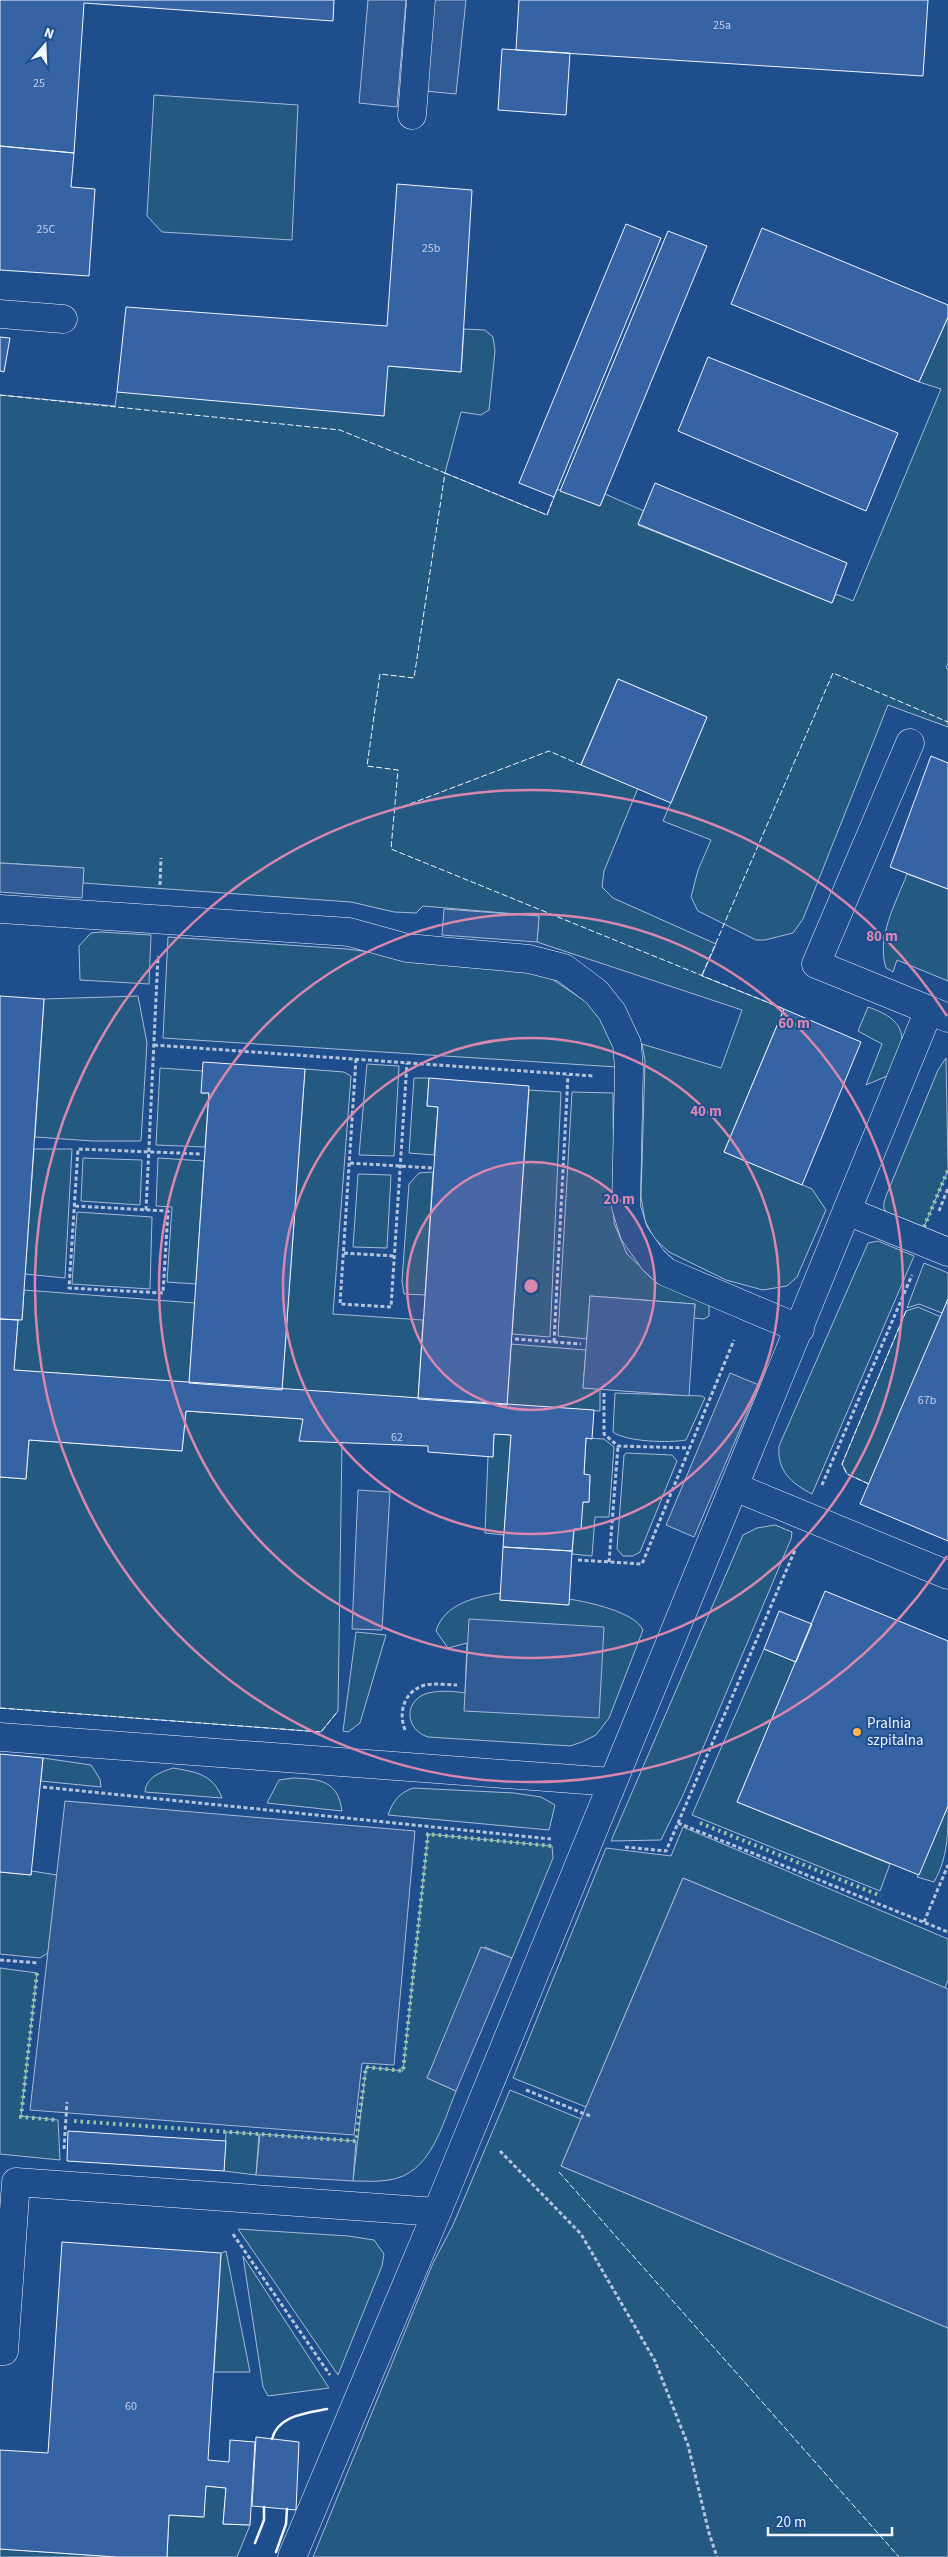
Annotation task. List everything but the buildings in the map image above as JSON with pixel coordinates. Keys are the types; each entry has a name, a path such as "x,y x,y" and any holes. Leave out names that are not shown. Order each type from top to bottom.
{"street":[{"path":"412,115 421,0"},
{"path":"0,314 63,318"},
{"path":"292,2557 472,2128 848,1211 938,1014 816,964 910,743"},
{"path":"0,909 349,932 407,948 529,959 564,968 596,992 612,1012 627,1044 629,1079 626,1207 634,1233 653,1260 666,1272 800,1329"},
{"path":"848,1211 948,1252"},
{"path":"735,1487 948,1575"},
{"path":"0,1737 613,1782"},
{"path":"0,2351 4,2351 16,2182 437,2212"}],"path":[{"path":"146,1210 161,858"},
{"path":"154,1045 629,1079"},
{"path":"356,1059 340,1304 391,1307 407,1063"},
{"path":"554,1342 568,1075"},
{"path":"75,1206 168,1211 163,1293 69,1288 78,1149 202,1154"},
{"path":"350,1163 432,1168"},
{"path":"344,1253 394,1256"},
{"path":"578,1560 642,1564 748,1307"},
{"path":"515,1339 581,1344"},
{"path":"604,1393 604,1434 618,1446 690,1448"},
{"path":"609,1562 618,1446"},
{"path":"409,1733 404,1729 401,1713 405,1700 410,1694 426,1685 457,1686"},
{"path":"43,1787 244,1806 666,1851"},
{"path":"678,1824 948,1932"},
{"path":"924,1922 948,1865"},
{"path":"0,1960 38,1964"},
{"path":"493,2076 590,2116"},
{"path":"64,2157 67,2102"},
{"path":"472,2128 496,2148 581,2234 654,2361 688,2445 709,2534 717,2557"},
{"path":"231,2232 332,2379"}],"shaded area":[{"path":"368,0 406,0 397,107 359,103"},
{"path":"434,0 466,0 456,94 425,91"},
{"path":"154,95 298,105 292,240 162,232 147,216"},
{"path":"948,317 948,663 946,668 948,669 948,727 888,705 803,919 793,933 765,940 756,940 698,911 691,897 698,870 711,840 663,821 707,717 618,679 581,764 638,788 604,871 602,887 613,898 716,944 702,976 784,1009 724,1152 812,1189 826,1210 797,1277 787,1286 763,1290 726,1280 669,1252 654,1238 645,1221 641,1197 645,1061 642,1044 721,1068 742,1010 537,942 539,916 423,906 416,913 394,912 351,902 83,883 83,868 0,863 0,395 115,406 117,392 388,366 461,372 464,329 485,330 493,337 495,351 489,410 481,415 461,412 445,473 547,515 557,489 600,506 605,494 644,511 638,525 832,603 836,594 853,601 941,389 919,382"},
{"path":"0,863 84,868 82,898 0,892"},
{"path":"907,874 948,889 948,981 897,960 893,972 886,968 884,956 885,932"},
{"path":"444,909 539,916 537,942 442,935"},
{"path":"91,933 151,935 149,984 80,980 79,946"},
{"path":"168,937 347,949 386,954 417,963 515,969 546,975 597,1009 616,1044 617,1067 163,1038"},
{"path":"138,996 147,1043 141,1141 93,1141 35,1137 44,999"},
{"path":"868,1007 891,1018 898,1025 902,1041 892,1074 866,1085 882,1044 858,1031"},
{"path":"946,1058 948,1170 924,1227 920,1227 901,1222 890,1216 884,1208 884,1204 938,1070"},
{"path":"367,1064 399,1066 394,1156 359,1155"},
{"path":"160,1068 203,1071 202,1093 209,1093 205,1147 156,1145"},
{"path":"305,1069 344,1072 351,1076 333,1314 423,1320 418,1399 282,1390"},
{"path":"414,1078 429,1078 427,1106 438,1107 434,1155 409,1153"},
{"path":"529,1090 561,1092 550,1337 512,1334"},
{"path":"572,1092 613,1093 614,1223 627,1254 655,1280 709,1303 709,1316 704,1319 694,1318 695,1304 590,1296 587,1339 558,1336"},
{"path":"34,1149 72,1149 65,1278 25,1274"},
{"path":"83,1158 142,1160 140,1205 81,1201"},
{"path":"158,1158 204,1161 196,1284 167,1282 172,1207 156,1206"},
{"path":"433,1172 425,1295 404,1294 402,1281 409,1184 419,1173"},
{"path":"358,1174 391,1175 387,1248 353,1247"},
{"path":"77,1212 152,1217 150,1289 72,1284"},
{"path":"878,1241 914,1256 812,1494 792,1481 787,1475 780,1462 779,1446 868,1243"},
{"path":"924,1263 948,1273 948,1299 942,1313 919,1304 907,1308"},
{"path":"24,1290 195,1303 189,1383 14,1370 18,1320 22,1319"},
{"path":"590,1296 695,1304 689,1396 583,1388"},
{"path":"918,1307 941,1317 869,1484 847,1474 842,1464 906,1311"},
{"path":"511,1344 586,1350 583,1388 600,1389 600,1411 507,1405"},
{"path":"730,1373 759,1385 694,1537 666,1525"},
{"path":"615,1393 702,1396 705,1398 686,1440 648,1441 628,1438 613,1432"},
{"path":"186,1411 303,1419 342,1442 338,1711 321,1732 0,1708 0,1477 26,1479 29,1440 182,1451"},
{"path":"494,1434 511,1435 504,1535 485,1533 488,1456 493,1457"},
{"path":"586,1438 604,1439 614,1447 609,1517 595,1517 592,1556 572,1554 574,1529 583,1502 589,1502 590,1476 584,1474"},
{"path":"626,1453 672,1455 677,1461 640,1552 633,1556 623,1556 617,1549 624,1455"},
{"path":"358,1490 390,1492 382,1630 352,1629"},
{"path":"775,1525 792,1532 791,1539 684,1793 661,1840 611,1841 743,1535 757,1528"},
{"path":"500,1593 500,1600 568,1605 569,1599 599,1605 631,1618 643,1630 609,1718 596,1735 570,1746 428,1737 415,1729 410,1716 410,1710 418,1698 434,1692 450,1691 465,1693 467,1643 448,1648 436,1631 440,1622 446,1614 462,1603"},
{"path":"469,1619 604,1627 599,1718 464,1711"},
{"path":"356,1632 386,1635 360,1723 348,1732 343,1731"},
{"path":"764,1649 796,1662 737,1802 890,1864 880,1891 692,1815"},
{"path":"43,1758 91,1765 100,1779 101,1787 41,1781"},
{"path":"173,1768 203,1775 214,1784 222,1798 145,1792 151,1779 159,1773"},
{"path":"293,1778 311,1779 326,1783 332,1787 340,1801 342,1811 267,1803 279,1780"},
{"path":"413,1788 514,1793 541,1797 555,1805 549,1830 388,1815 397,1798"},
{"path":"65,1801 415,1831 394,2065 362,2063 354,2135 30,2110"},
{"path":"948,1806 945,1854 939,1873 934,1882 917,1877"},
{"path":"683,1827 948,1939 948,1980 945,1988 683,1878 586,2107 513,2078 606,1848 671,1856"},
{"path":"428,1834 552,1846 553,1858 512,1958 485,1947 427,2078 456,2091 433,2146 415,2168 403,2176 384,2181 353,2181 366,2067 403,2071"},
{"path":"32,1871 57,1875 48,1953 40,1958 0,1954 0,1872 31,1875"},
{"path":"683,1878 948,1989 948,2328 561,2166"},
{"path":"481,1947 512,1958 456,2091 427,2078"},
{"path":"0,1968 37,1973 21,2116 58,2120 60,2160 0,2154"},
{"path":"510,2090 581,2119 561,2166 948,2328 948,2557 313,2557 433,2263 453,2225"},
{"path":"226,2132 259,2134 256,2175 224,2171"},
{"path":"260,2134 356,2141 353,2181 256,2175"},
{"path":"238,2229 348,2236 374,2240 384,2254 382,2266 338,2375"},
{"path":"226,2251 250,2372 214,2372 221,2253"},
{"path":"243,2256 329,2388 268,2396 263,2387"},
{"path":"206,2486 226,2488 223,2524 250,2525 237,2557 167,2557 169,2515 203,2517"},
{"path":"0,2549 117,2557 0,2557"}],"hedge":[{"path":"924,1227 948,1170"},
{"path":"700,1823 881,1896"},
{"path":"74,2121 356,2141 366,2067 403,2071 428,1834 552,1846"},
{"path":"37,1973 21,2117 58,2120"}],"fence":[{"path":"0,395 340,430 445,473 414,678 380,674 367,766 398,770 391,849 784,1009"},
{"path":"445,473 547,515 554,497"},
{"path":"702,975 833,673 948,722"},
{"path":"394,810 549,751 581,765"},
{"path":"869,1484 847,1474 842,1464 906,1311"},
{"path":"0,1708 321,1732 338,1711"},
{"path":"559,2172 899,2557"}],"wall":[{"path":"272,2439 275,2431 287,2420 302,2414 327,2409"},
{"path":"255,2543 264,2520 264,2507"},
{"path":"276,2552 286,2524 287,2509"}],"place":[{"name":"Pralnia szpitalna","path":"857,1732"}]}
